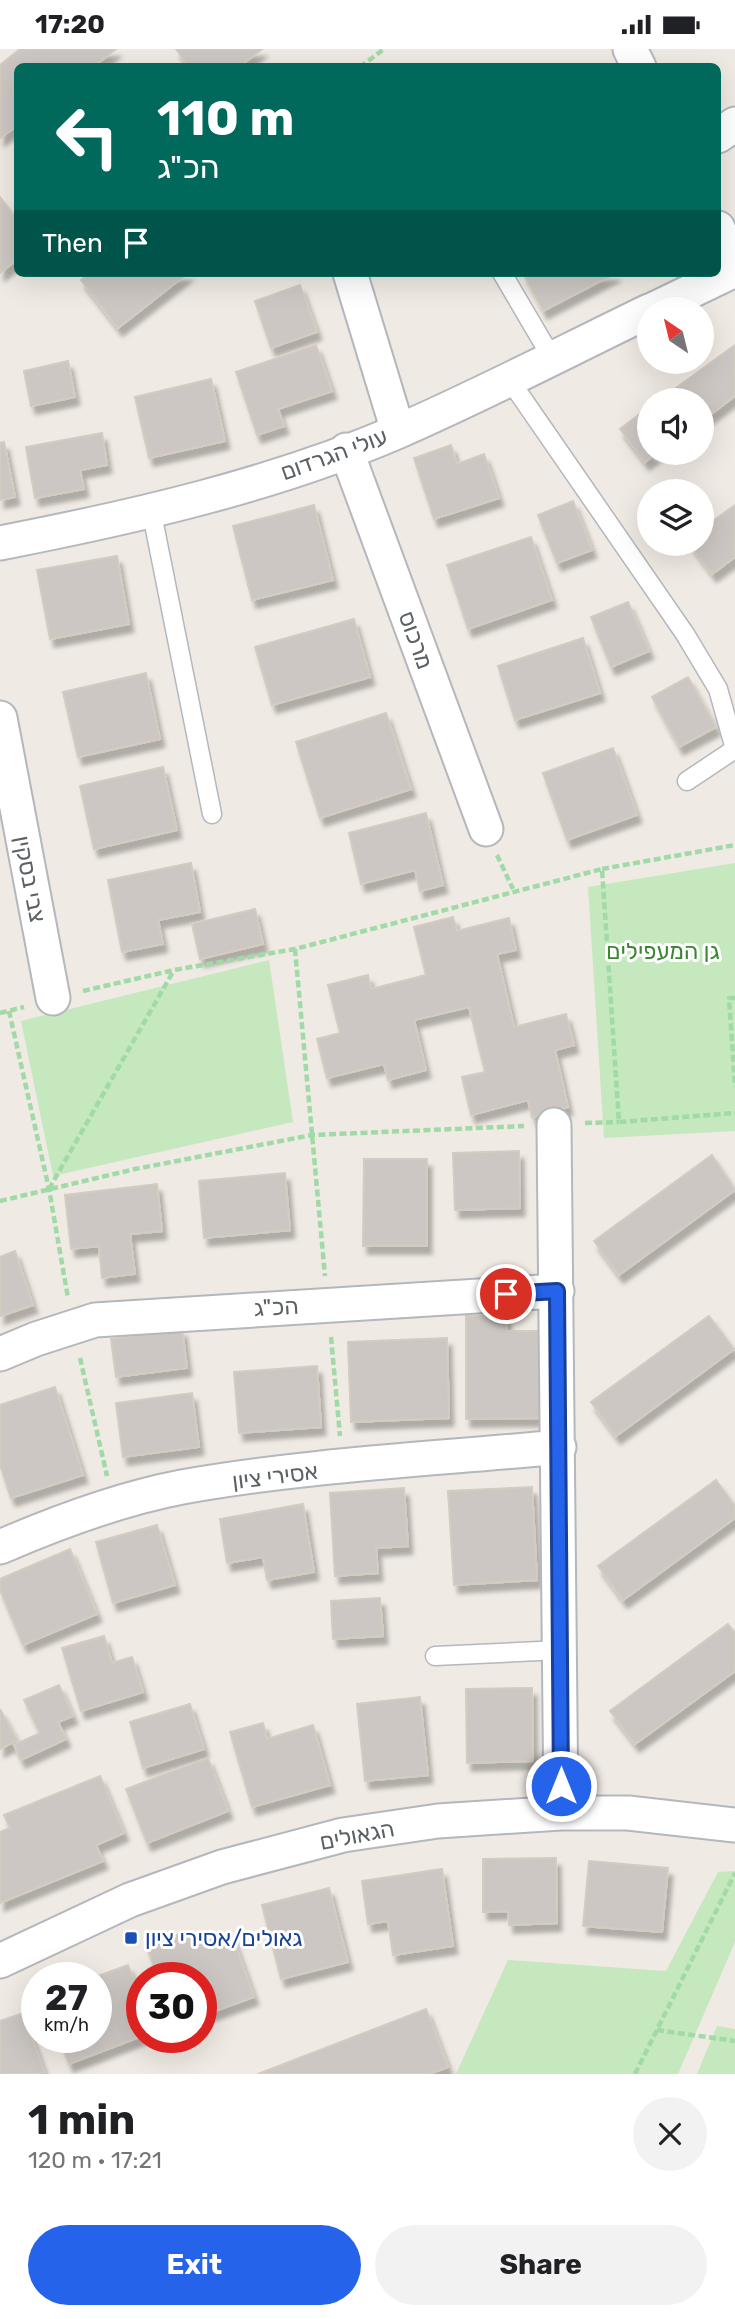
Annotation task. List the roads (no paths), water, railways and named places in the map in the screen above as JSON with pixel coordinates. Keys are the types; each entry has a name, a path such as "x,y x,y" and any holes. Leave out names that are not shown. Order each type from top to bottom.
{"street":[{"path":"721,235 735,269"},
{"path":"351,277 398,431"},
{"name":"עולי הגרדום","path":"679,297 719,277"},
{"name":"עולי הגרדום","path":"0,543 151,509 265,479 398,431 637,318"},
{"name":"מרכוס","path":"346,450 486,829"},
{"name":"צבי בסקין","path":"0,717 6,785 53,998"},
{"path":"554,1125 561,1813"},
{"name":"הכ\"ג","path":"0,1355 95,1320 557,1291"},
{"name":"אסירי ציון","path":"0,1547 56,1523 181,1488 343,1468 559,1447"},
{"name":"הגאולים","path":"0,1961 130,1900 222,1867 343,1835 438,1821 561,1813 628,1813 735,1825"}],"lane":[{"path":"504,277 552,358"},
{"path":"509,379 685,634 718,689 735,749 687,781"},
{"path":"151,509 212,814"},
{"path":"435,1656 560,1650"}],"place":[{"name":"גאולים/אסירי ציון","path":"131,1938"}],"park label":[{"name":"גן המעפילים","path":"663,951"}]}
